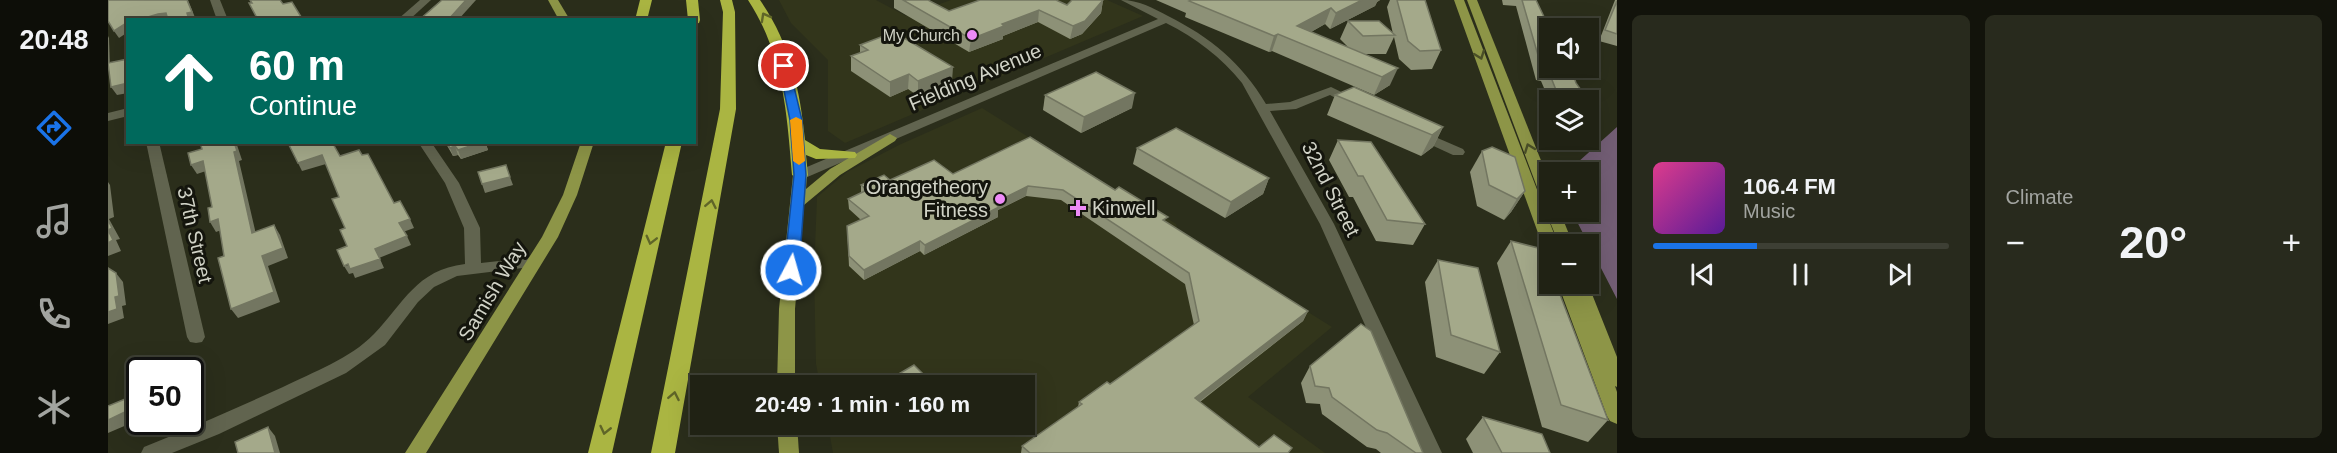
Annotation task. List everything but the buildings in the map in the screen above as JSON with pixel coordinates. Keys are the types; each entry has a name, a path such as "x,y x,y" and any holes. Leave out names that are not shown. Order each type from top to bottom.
{"highway":[{"path":"641,18 646,0"},
{"path":"692,0 694,18"},
{"path":"663,453 728,109 729,12 726,0"},
{"path":"754,0 776,36 792,100 800,175"},
{"path":"798,143 816,154 849,155"},
{"path":"600,453 674,144"}],"main road":[{"path":"553,0 564,18"},
{"path":"1459,0 1546,234"},
{"path":"1472,0 1539,174"},
{"path":"797,204 835,172 890,138"},
{"name":"Samish Way","path":"415,453 486,343 550,237 570,195 587,144"},
{"path":"786,375 788,309 800,175"},
{"path":"1570,294 1617,416"},
{"path":"1585,294 1617,380"},
{"path":"788,435 789,453"}],"street":[{"path":"215,0 222,18"},
{"path":"404,18 426,0"},
{"name":"32nd Street","path":"1126,0 1167,19 1204,40 1225,56 1243,75 1264,108 1327,224 1432,453"},
{"name":"Fielding Avenue","path":"800,175 1167,19"},
{"path":"1264,108 1292,106 1331,92 1367,109"},
{"path":"108,117 126,112"},
{"path":"1407,128 1458,152"},
{"name":"37th Street","path":"152,144 196,337"},
{"path":"425,144 452,183 472,228 473,268"},
{"path":"151,453 212,428 340,368 379,340 412,298 428,283 454,271 533,262"}],"shaded area":[{"path":"779,0 876,0 906,16 951,0 1107,0 1143,16 845,143 828,131 828,60 791,23"},
{"path":"982,108 1116,192 1126,193 1176,224 1178,231 1332,327 1248,397 1325,453 833,453 830,435 1035,435 1035,375 818,375 814,273 817,197 847,172 899,145"},
{"path":"1617,127 1617,299 1599,264 1599,234 1583,234 1577,222 1599,222 1599,162 1578,162 1591,150 1599,150 1599,143"}],"slow traffic":[{"path":"796,120 799,161"}],"place":[{"name":"My Church","path":"972,35"},
{"name":"Orangetheory Fitness","path":"1000,199"},
{"name":"Kinwell","path":"1078,208"}],"route":[{"path":"784,66 796,120 800,175 791,270"}]}
